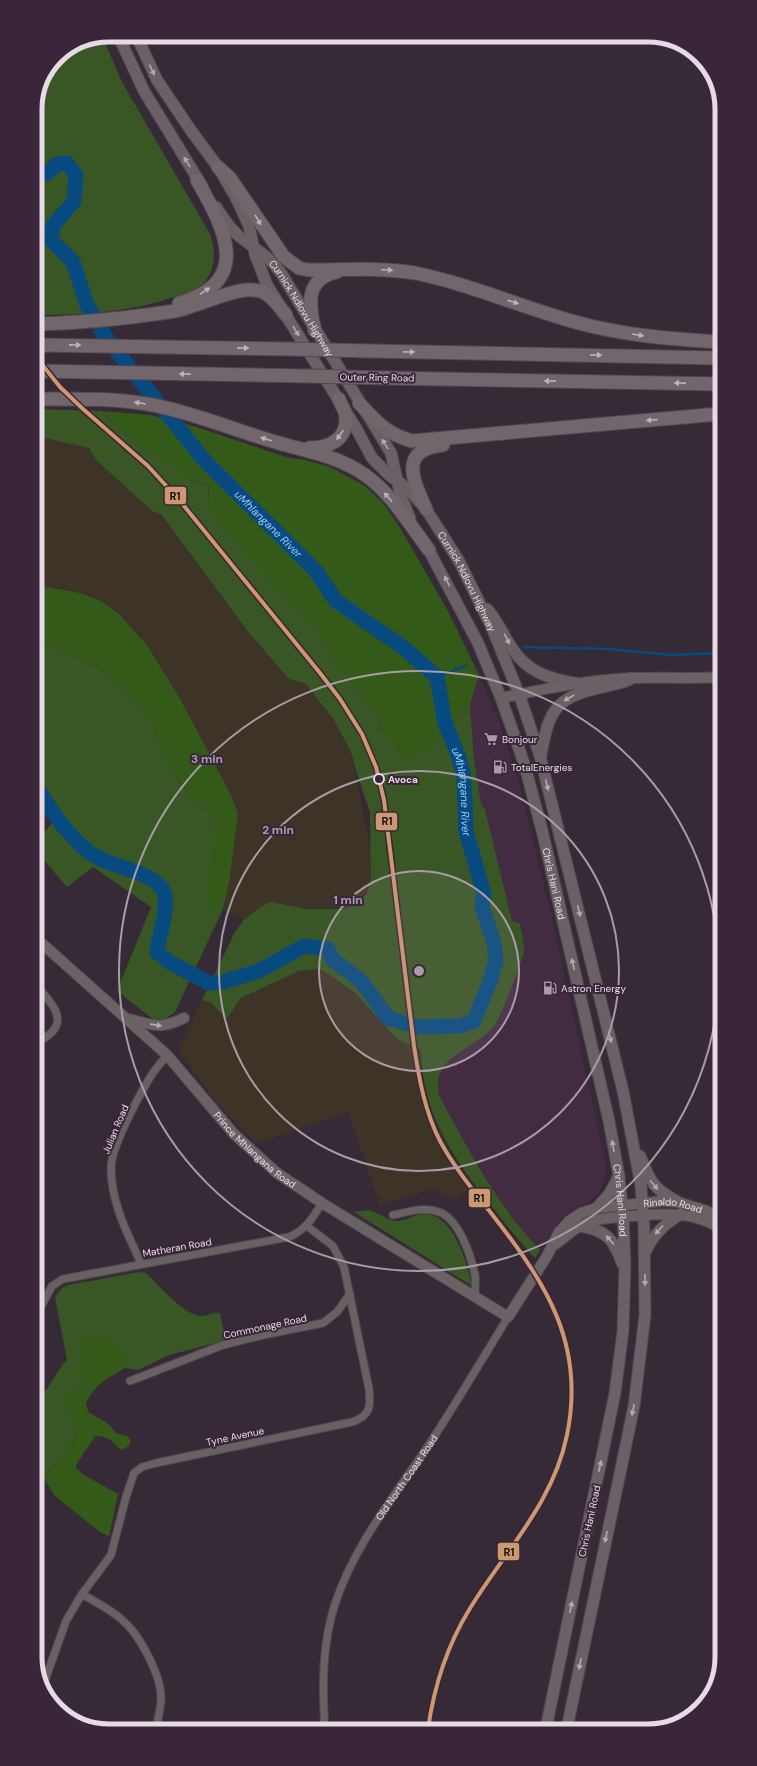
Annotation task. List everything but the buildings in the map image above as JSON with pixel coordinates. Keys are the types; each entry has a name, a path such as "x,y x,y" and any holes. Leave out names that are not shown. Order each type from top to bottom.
{"highway":[{"path":"218,167 230,178 275,245 291,263 299,268 308,270 394,270 435,278 575,322 646,336 715,342"},
{"path":"124,317 183,302 197,296 215,283 222,274 226,262 227,248 216,214 198,180"},
{"path":"315,331 310,311 310,294 313,289 327,276 348,269"},
{"path":"42,324 124,317 190,307 247,289 264,293 273,299 286,315"},
{"path":"42,345 715,358"},
{"name":"Outer Ring Road","path":"42,371 715,384"},
{"path":"42,399 134,402 180,411 251,435 336,458 366,475 392,502 429,550"},
{"path":"303,449 327,446 341,436 344,430 346,416 339,399"},
{"path":"359,403 385,430 396,437 412,441 534,429 715,414"},
{"path":"426,509 414,482 412,472 413,463 419,454 438,446 475,442 534,429"}],"main road":[{"name":"Curnick Ndlovu Highway","path":"121,42 144,91 198,180 230,228 273,262 281,273 315,331 391,453 397,481 406,511 429,550 478,643 501,698"},
{"name":"Curnick Ndlovu Highway","path":"139,42 157,80 218,167 236,198 249,226 267,285 339,399 372,458 407,488 436,522 477,596 519,694"},
{"path":"477,596 497,620 511,648 526,665 548,677 575,683"},
{"path":"540,756 549,720 554,709 564,700 577,693 622,684 632,678"},
{"name":"Chris Hani Road","path":"519,694 540,756 621,1084 632,1137 643,1210 645,1314 634,1406 568,1724"},
{"name":"Chris Hani Road","path":"501,698 524,763 542,830 602,1091 619,1176 623,1217 623,1331 615,1393 547,1724"},
{"path":"632,1137 650,1179 662,1193 678,1202"},
{"path":"597,1208 610,1193 619,1176"},
{"path":"644,1254 653,1238 661,1228 681,1214"},
{"path":"578,1226 592,1228 610,1238 620,1256 624,1272"}],"street":[{"path":"501,698 575,683 632,678 684,679 715,677"},
{"name":"Prince Mhlangana Road","path":"42,943 167,1055 234,1134 277,1173 508,1317"},
{"path":"42,992 55,1009 58,1020 57,1027 47,1037 42,1039"},
{"path":"127,1018 157,1026 168,1026 184,1018"},
{"name":"Julian Road","path":"141,1263 117,1206 112,1177 112,1158 131,1115 150,1078 167,1055"},
{"name":"Rinaldo Road","path":"623,1217 663,1201 678,1202 707,1211 715,1216"},
{"name":"Matheran Road","path":"42,1305 52,1286 63,1279 141,1263 289,1237 299,1233 307,1226 322,1202"},
{"name":"Rinaldo Road","path":"622,1206 681,1214 708,1221 715,1225"},
{"name":"Old North Coast Road","path":"325,1724 323,1670 327,1638 335,1604 351,1563 366,1537 432,1440 547,1256 559,1232 569,1221 581,1213 597,1208 622,1206"},
{"path":"393,1215 428,1209 439,1212 452,1220 463,1240 473,1268 475,1276 475,1296"},
{"name":"Old North Coast Road","path":"552,1246 578,1226 590,1221 623,1217"},
{"name":"Tyne Avenue","path":"46,1678 66,1621 82,1594 111,1556 130,1482 134,1474 142,1467 352,1422 361,1419 367,1414 370,1401 369,1389 344,1267 339,1254 325,1238 307,1226"},
{"name":"Commonage Road","path":"130,1382 222,1345 323,1323 337,1312 350,1294"},
{"path":"82,1594 122,1619 138,1638 157,1676 160,1689 161,1700 156,1724"}],"shaded area":[{"path":"42,437 89,448 95,459 152,511 161,514 249,633 289,679 306,684 334,720 351,752 372,855 370,887 356,904 344,909 259,908 244,920 223,909 229,883 179,697 147,645 118,613 101,601 80,593 59,588 42,588"},
{"path":"479,675 500,725 515,769 551,915 606,1165 604,1182 599,1192 591,1201 570,1211 560,1220 540,1250 520,1229 472,1156 439,1095 438,1089 440,1072 450,1059 512,921 485,809 481,805 474,759 470,705"},
{"path":"319,969 330,975 354,992 397,1039 421,1050 421,1067 437,1125 450,1151 474,1185 453,1199 433,1189 380,1205 348,1112 256,1144 218,1104 178,1051 202,1000 211,1002 223,1016 234,1008 241,998 299,971"}],"green space":[{"path":"105,42 122,82 210,234 214,259 208,278 198,288 188,292 142,306 107,312 42,315 43,96 53,72 72,53 96,43"},
{"path":"42,409 101,411 123,431 148,449 160,454 191,481 208,485 209,500 265,574 318,630 333,658 373,708 383,730 422,752 470,705 474,759 481,805 485,809 512,921 520,924 524,951 511,989 497,1021 486,1034 456,1054 448,1062 442,1070 438,1081 439,1095 484,1176 510,1214 540,1250 535,1258 466,1173 443,1136 427,1095 421,1050 397,1039 354,992 319,969 299,971 241,998 228,1017 225,1018 211,1002 202,1000 235,932 244,920 259,908 270,902 307,909 344,909 356,904 367,893 371,878 370,812 351,752 334,720 306,684 289,679 249,633 161,514 152,511 95,459 89,448 42,437"},
{"path":"101,411 150,415 184,423 286,457 305,460 330,467 365,486 384,504 399,526 448,611 479,675 470,705 422,752 412,759 406,758 387,737 373,708 333,658 318,630 214,517 210,509 208,485 185,479 160,454 148,449 123,431"},
{"path":"48,587 80,593 101,601 118,613 147,645 179,697 231,795 238,813 229,883 223,909 211,909 208,905 216,817 192,798 170,769 153,722 134,697 97,666 75,655 42,642 42,588"},
{"path":"42,642 75,655 97,666 134,697 153,722 170,769 192,798 216,817 211,909 223,909 175,1012 165,1019 153,1019 117,991 151,907 93,867 67,887 42,858 42,835 52,823 42,812"},
{"path":"368,1210 394,1221 423,1214 436,1217 452,1232 458,1242 467,1266 472,1286 354,1212"},
{"path":"140,1272 146,1273 180,1306 195,1315 202,1316 220,1313 225,1336 223,1341 169,1355 138,1370 125,1368 127,1357 80,1346 82,1361 82,1386 77,1392 63,1397 71,1415 77,1437 60,1461 47,1473 45,1480 42,1477 42,1390 46,1390 67,1360 55,1297 62,1288 68,1285"},
{"path":"86,1337 99,1338 109,1341 127,1357 125,1368 97,1387 86,1403 88,1412 107,1423 116,1433 127,1436 131,1441 129,1446 121,1450 106,1438 95,1436 76,1465 76,1468 84,1475 118,1494 109,1536 100,1532 55,1496 45,1480 47,1473 60,1461 77,1437 71,1415 63,1397 68,1391 77,1392 82,1386 82,1360 80,1346 82,1340"}],"waterway":[{"name":"uMhlangane River","path":"42,172 48,173 57,164 67,163 76,175 74,201 53,226 51,240 73,262 87,305 109,342 205,461 316,571 336,601 404,648 437,677 445,723 458,755 464,777 466,831 484,894 482,907 494,942 496,961 489,984 474,1021 460,1026 418,1027 388,1018 361,981 333,960 328,949 304,946 259,971 223,982 209,983 169,962 157,952 165,907 164,892 160,886 146,876 108,862 91,853 73,838 42,796"},
{"path":"523,647 609,649 671,655 715,653"},
{"path":"437,677 466,666"}],"transit line":[{"name":"R1","path":"42,364 60,387 148,466 180,501 320,673 340,699 362,734 376,767 384,800 414,1046 420,1083 430,1119 451,1160 511,1239 544,1289 556,1315 566,1343 571,1371 571,1402 567,1435 560,1460 551,1483 526,1527 469,1610 454,1638 442,1667 429,1724"}],"place":[{"name":"Bonjour","path":"491,739"},
{"name":"TotalEnergies","path":"500,767"},
{"name":"Avoca","path":"379,779"},
{"name":"Astron Energy","path":"550,988"}]}
